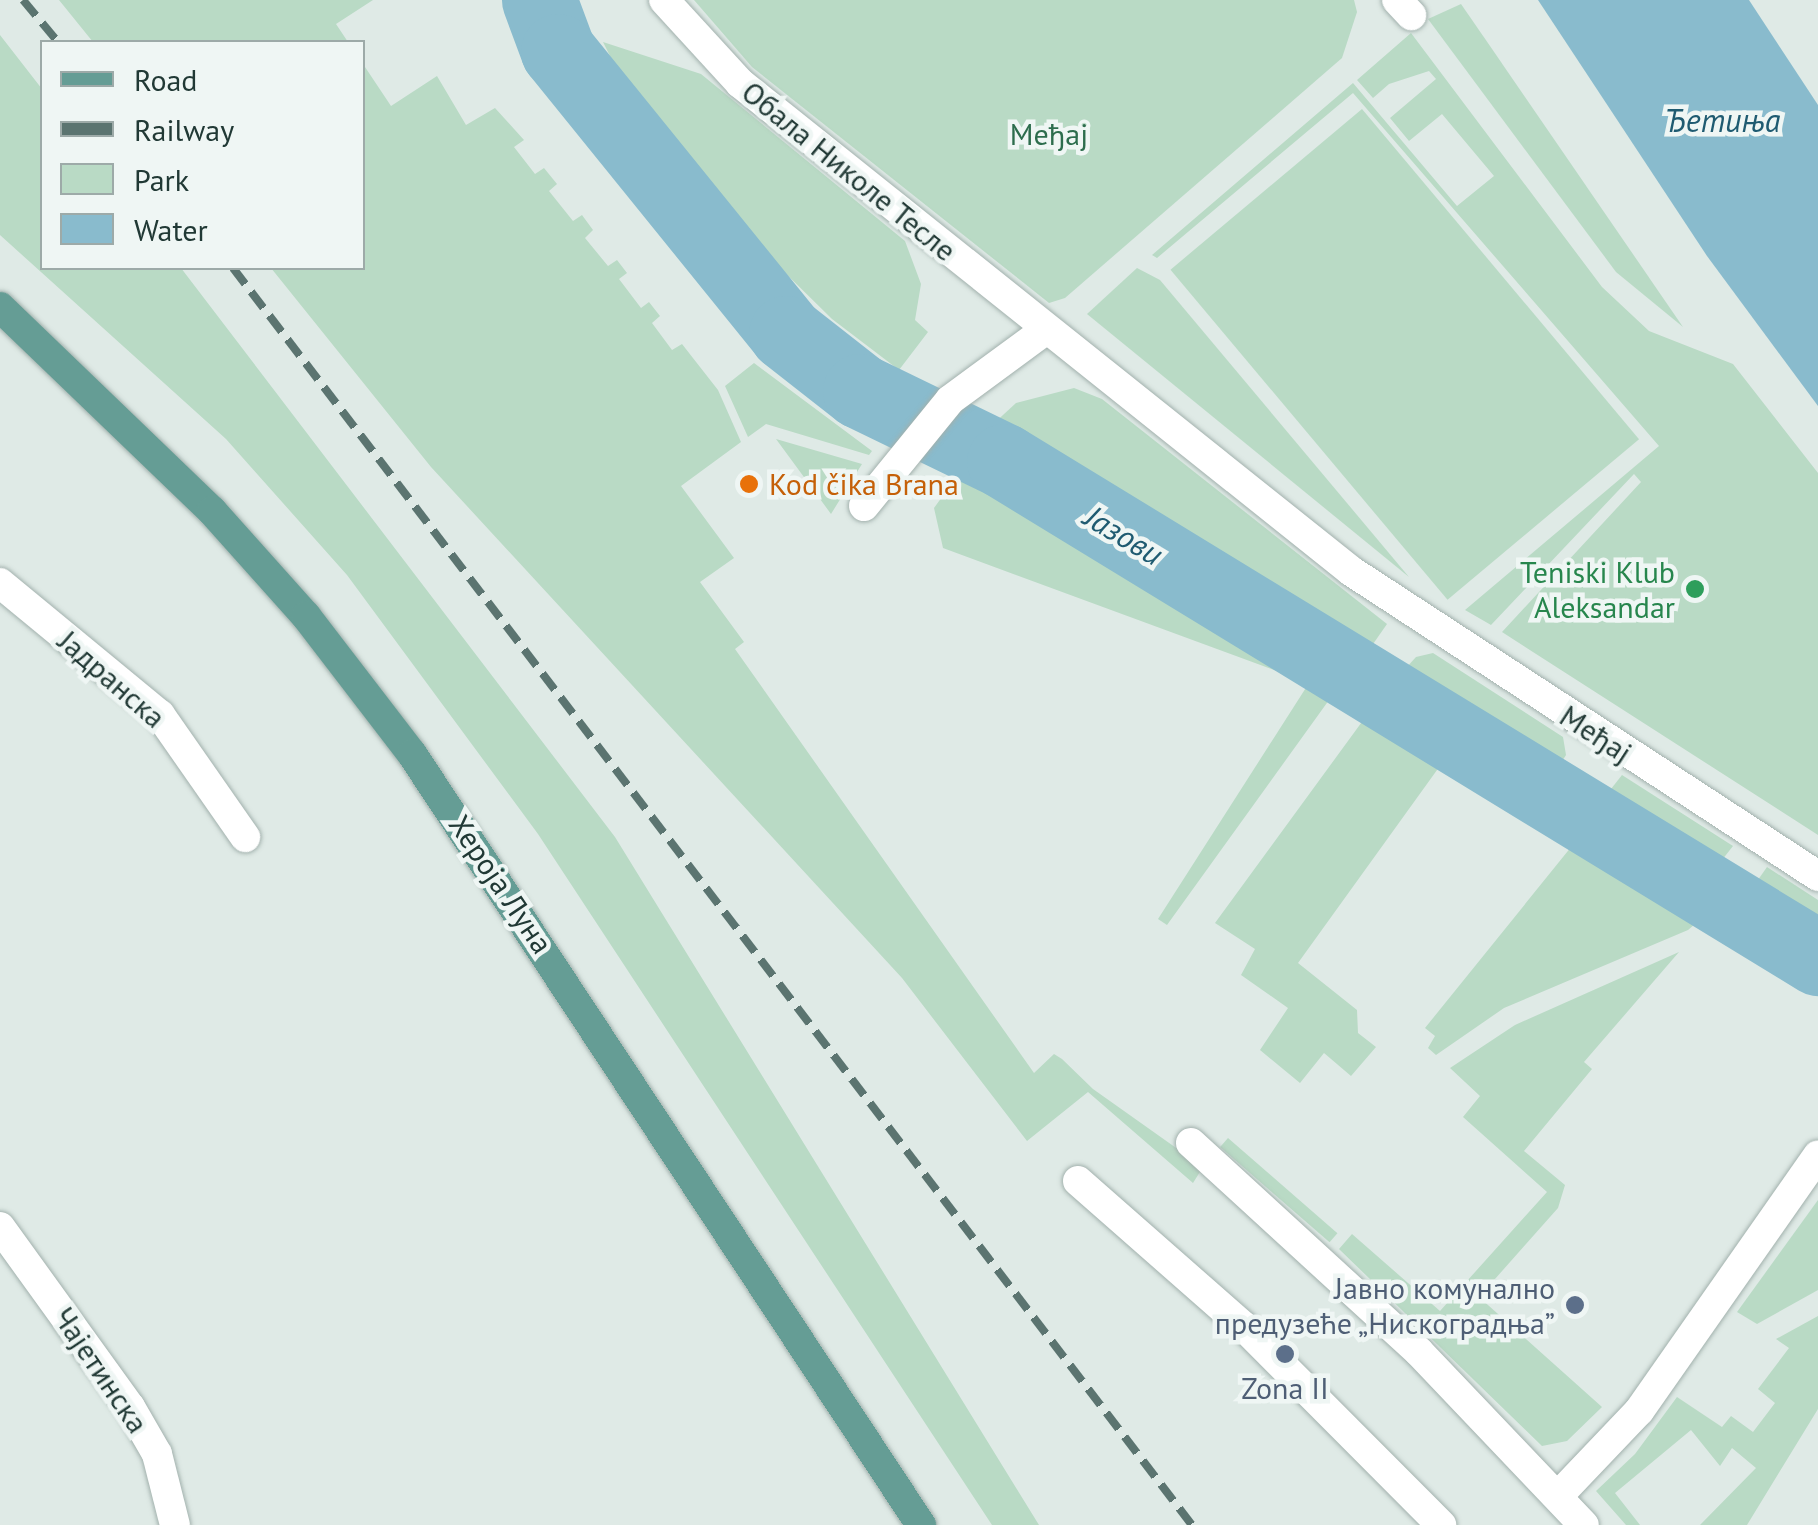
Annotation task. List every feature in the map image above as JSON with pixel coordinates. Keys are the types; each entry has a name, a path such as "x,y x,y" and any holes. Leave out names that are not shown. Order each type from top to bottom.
{"main road":[{"name":"Хероја Луна","path":"0,307 212,511 306,616 412,754 921,1525"}],"street":[{"name":"Обала Николе Тесле","path":"664,0 740,83 1044,331"},
{"path":"864,506 950,400 1044,331"},
{"name":"Међај","path":"1044,331 1417,620 1818,876"},
{"name":"Јадранска","path":"0,583 160,716 246,837"},
{"path":"1191,1144 1419,1352 1584,1525"},
{"path":"1558,1496 1639,1411 1818,1155"},
{"path":"1078,1182 1244,1326 1441,1525"},
{"name":"Чајетинска","path":"0,1227 148,1438 175,1525"}],"green space":[{"path":"59,0 373,0 336,24 347,40 91,40"},
{"name":"Међај","path":"694,0 1354,0 1357,12 1342,58 1065,298 1049,303 752,67"},
{"path":"1461,4 1683,327 1616,272 1428,19"},
{"name":"Teniski Klub Aleksandar","path":"1411,33 1602,287 1649,331 1733,364 1818,473 1818,835 1502,632 1641,482 1634,474 1491,625 1465,610 1659,446 1353,93 1157,258 1152,255 1353,83 1457,206 1494,176 1442,114 1409,141 1390,118 1436,79 1429,71 1389,84 1373,98 1357,80"},
{"path":"0,35 40,86 40,270 183,270 615,837 1039,1525 992,1525 538,834 347,575 226,439 0,235"},
{"path":"603,42 701,74 905,241 921,284 915,320 928,332 899,370 832,319 767,255 619,74"},
{"path":"365,67 391,106 437,76 466,125 495,108 524,140 514,147 535,174 544,168 557,184 549,191 573,221 582,215 593,230 585,238 608,266 617,260 627,273 619,279 641,308 649,302 660,316 652,323 672,350 682,344 718,390 741,442 681,486 734,558 700,582 744,642 735,649 1034,1073 1054,1054 1062,1059 1093,1089 1203,1167 1193,1183 1088,1092 1027,1141 902,978 431,467 273,270 365,270"},
{"path":"1362,109 1639,439 1448,600 1170,270"},
{"path":"1137,268 1160,280 1409,577 1087,314"},
{"path":"754,363 872,451 869,455 766,424 748,437 725,386"},
{"path":"1074,388 1102,399 1387,624 1364,657 990,427 1016,403"},
{"path":"776,439 862,464 831,514 812,488"},
{"path":"968,461 1342,682 1167,925 1158,919 1309,683 943,548 934,508"},
{"path":"1433,653 1563,737 1566,755 1550,780 1396,679 1416,657"},
{"path":"1375,704 1450,752 1298,963 1357,1010 1358,1033 1376,1047 1351,1076 1324,1053 1300,1083 1260,1050 1288,1008 1241,975 1255,949 1215,923"},
{"path":"1622,775 1733,846 1711,874 1596,808"},
{"path":"1580,836 1709,912 1688,930 1504,1008 1436,1055 1428,1048 1435,1036 1425,1028"},
{"path":"1767,867 1818,900 1818,942 1746,897"},
{"path":"1679,952 1584,1062 1592,1069 1524,1151 1565,1185 1558,1208 1479,1297 1602,1407 1567,1441 1542,1446 1339,1249 1352,1234 1440,1311 1547,1192 1463,1117 1480,1096 1450,1068 1515,1025"},
{"path":"1228,1138 1337,1233 1330,1242 1220,1147"},
{"path":"1818,1200 1818,1290 1757,1324 1737,1312"},
{"path":"1818,1316 1818,1409 1747,1525 1700,1525 1756,1468 1732,1448 1720,1466 1691,1430 1615,1493 1640,1525 1626,1525 1596,1491 1635,1454 1677,1397 1722,1427 1731,1416 1753,1432 1775,1403 1758,1389 1789,1348 1776,1339"}],"water":[{"name":"Ђетиња","path":"1538,0 1749,0 1818,105 1818,406 1707,256"}],"waterway":[{"name":"Јазови","path":"539,0 558,51 786,333 860,391 1004,461 1818,958"}],"railway":[{"path":"23,0 56,40"},
{"path":"235,270 1192,1525"}],"place":[{"name":"Kod čika Brana","path":"749,484"},
{"name":"Teniski Klub Aleksandar","path":"1695,589"},
{"name":"Јавно комунално предузеће „Нискоградња”","path":"1575,1305"},
{"name":"Zona II","path":"1285,1354"}]}
